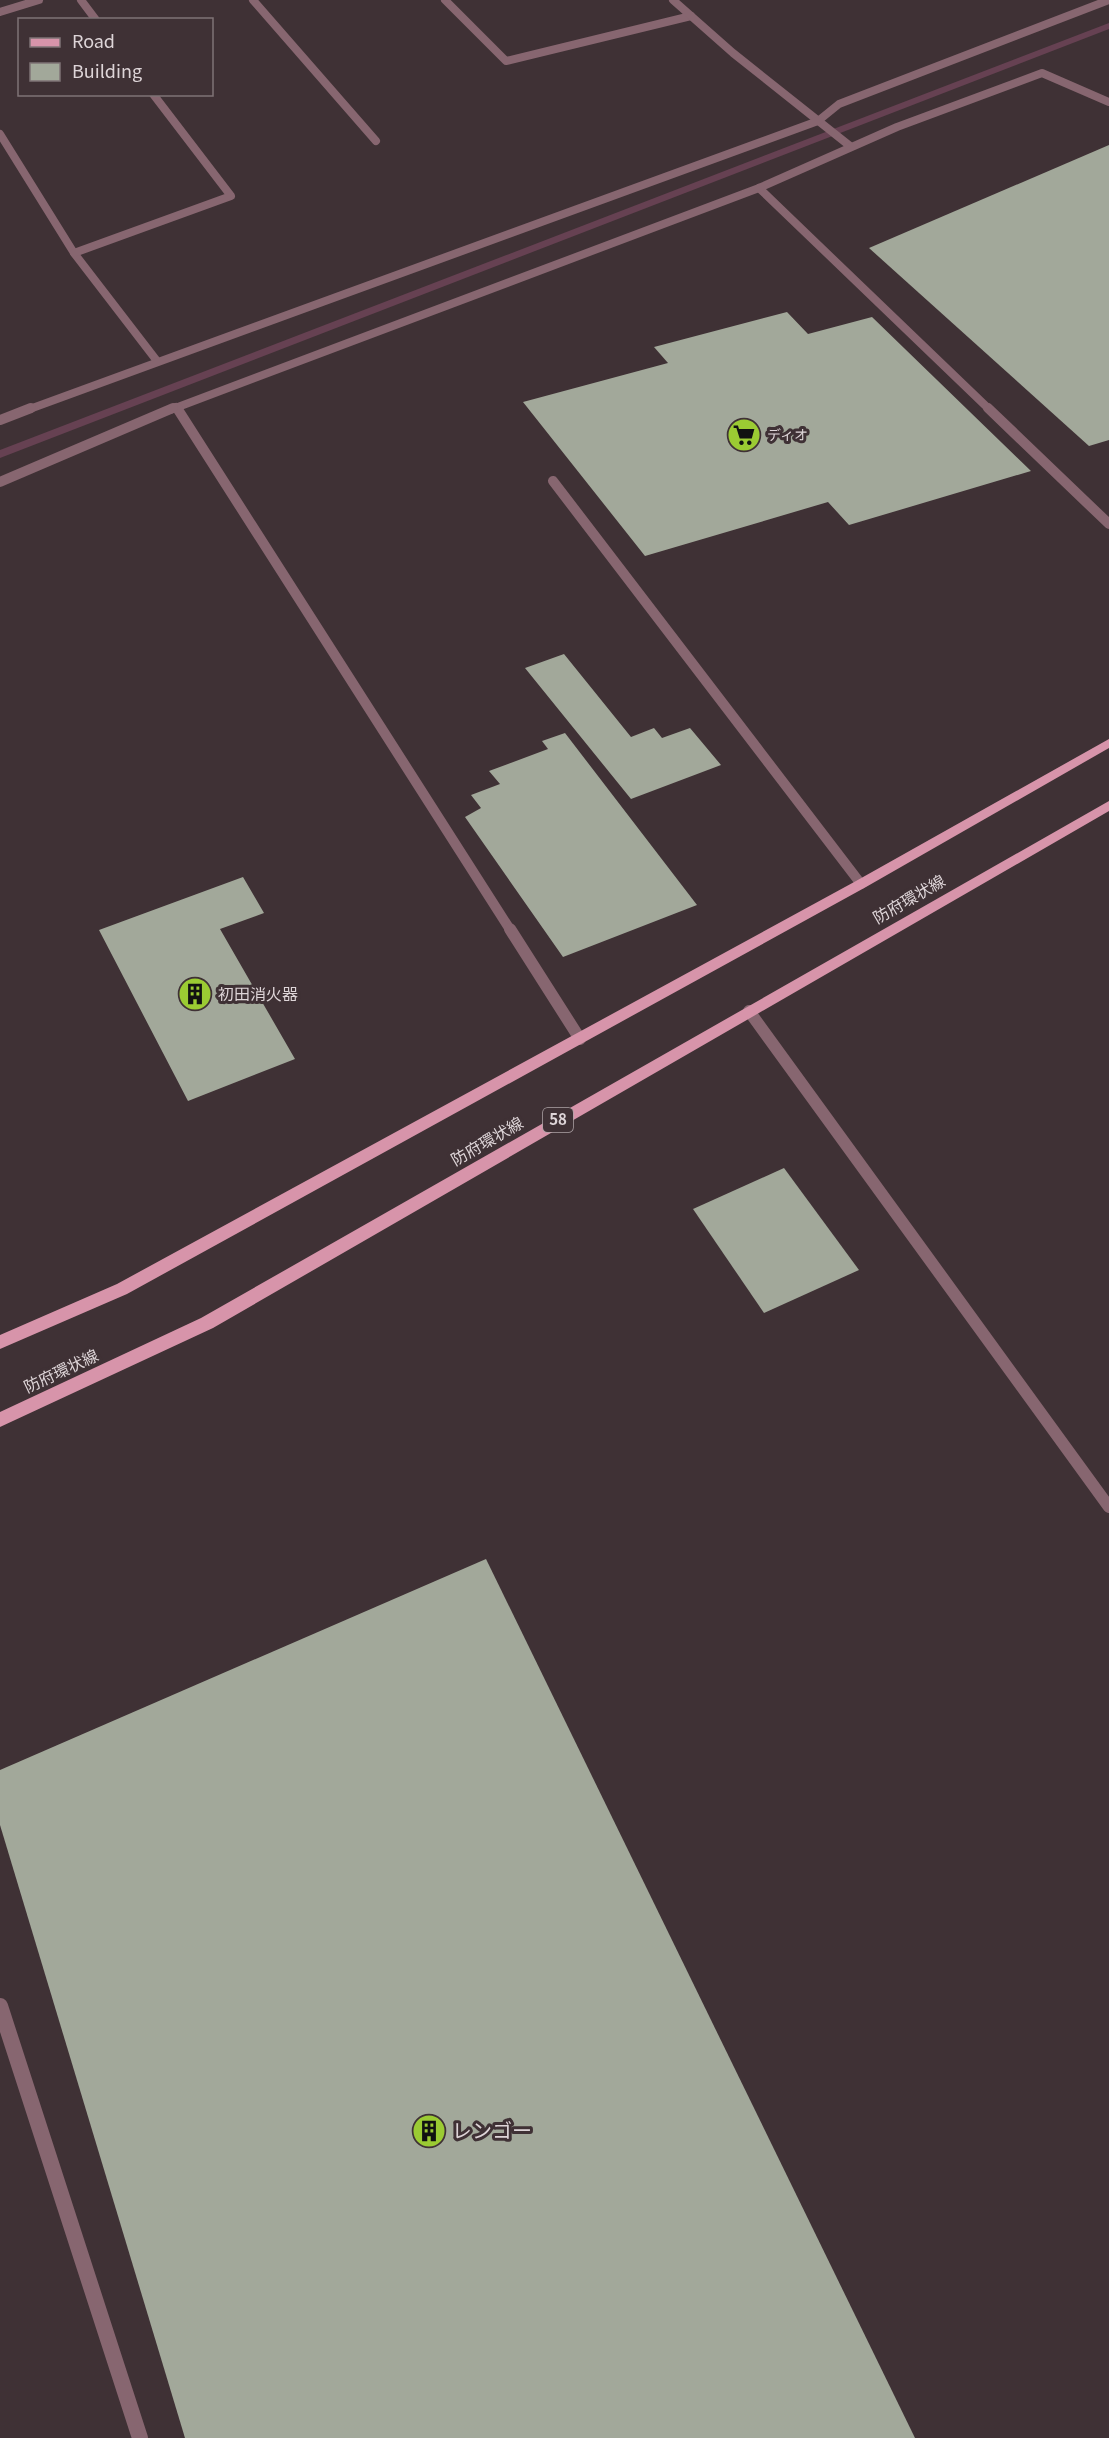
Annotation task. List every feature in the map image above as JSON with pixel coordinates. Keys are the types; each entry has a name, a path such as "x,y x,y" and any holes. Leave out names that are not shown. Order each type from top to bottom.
{"main road":[{"path":"0,1342 122,1289 861,884 1109,743"},
{"name":"防府環状線","path":"0,1420 207,1323 1109,805"}],"street":[{"path":"0,12 39,0"},
{"path":"81,0 94,18"},
{"path":"253,0 376,141"},
{"path":"445,0 506,61 691,16"},
{"path":"673,0 850,146"},
{"path":"0,420 818,121 839,104 1109,0"},
{"path":"0,482 176,406 759,188 850,146 1042,73 1109,102"},
{"path":"74,253 231,196 155,96"},
{"path":"0,134 74,253 157,361"},
{"path":"759,188 1109,524"},
{"path":"176,406 580,1039"},
{"path":"553,481 861,884"},
{"path":"749,1011 1109,1507"},
{"path":"0,2006 140,2438"}],"building":[{"path":"1109,145 1109,440 1089,446 869,248"},
{"path":"787,312 808,334 872,317 1031,471 849,525 828,502 645,556 523,402 668,363 654,347"},
{"path":"564,654 631,737 654,728 662,738 690,728 721,765 631,799 525,668"},
{"path":"565,733 697,905 563,957 465,817 481,808 471,795 500,784 489,771 548,749 542,741"},
{"name":"初田消火器","path":"243,877 264,913 220,929 295,1059 188,1101 99,930"},
{"path":"784,1168 859,1270 764,1313 693,1209"},
{"name":"レンゴー","path":"486,1559 915,2438 185,2438 0,1825 0,1770"}],"waterway":[{"path":"0,454 1109,26"}],"place":[{"name":"ディオ","path":"744,435"},
{"name":"初田消火器","path":"195,994"},
{"name":"レンゴー","path":"429,2131"}]}
